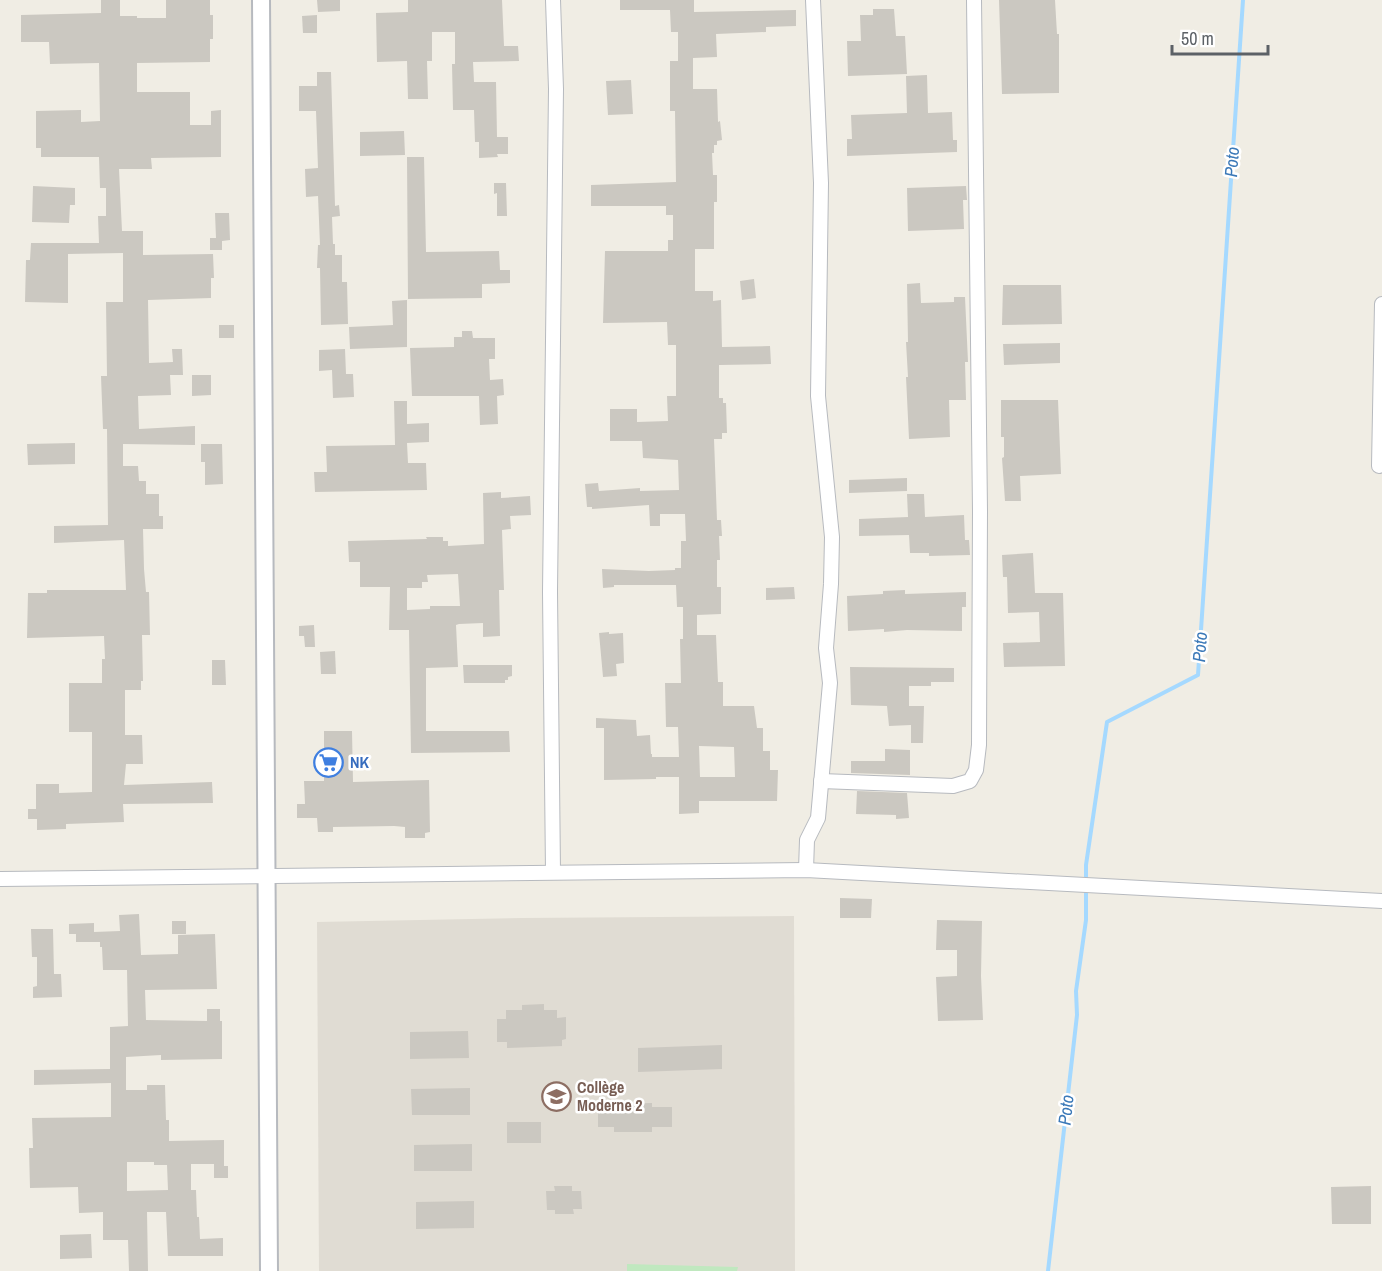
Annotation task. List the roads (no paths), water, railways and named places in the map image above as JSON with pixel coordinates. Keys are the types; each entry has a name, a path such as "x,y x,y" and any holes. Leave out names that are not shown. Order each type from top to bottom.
{"street":[{"path":"261,0 269,1271"},
{"path":"553,0 556,100 550,592 553,872"},
{"path":"806,870 807,840 818,818 830,683 826,648 832,537 818,396 821,183 813,0"},
{"path":"821,781 953,786 970,781 976,770 979,745 980,511 974,0"},
{"path":"1379,466 1382,304"},
{"path":"0,879 806,870 1382,901"}],"waterway":[{"name":"Poto","path":"1048,1271 1077,1015 1076,991 1086,920 1086,865 1107,722 1198,675 1243,0"}],"place":[{"name":"NK","path":"329,762"},
{"name":"Collège Moderne 2","path":"556,1096"}]}
